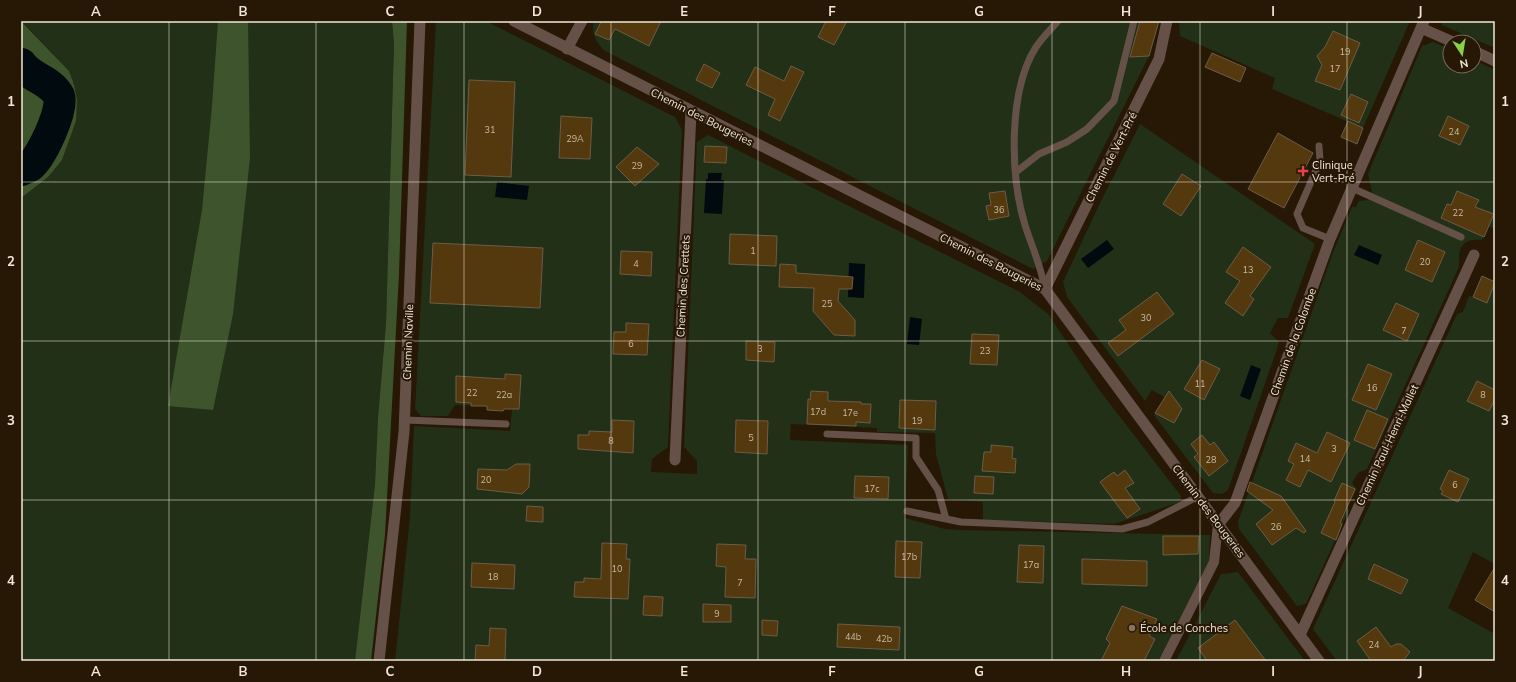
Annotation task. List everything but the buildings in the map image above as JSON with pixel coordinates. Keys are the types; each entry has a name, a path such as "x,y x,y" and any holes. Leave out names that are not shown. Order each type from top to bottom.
{"street":[{"name":"Chemin Naville","path":"379,661 405,420 420,21"},
{"name":"Chemin des Bougeries","path":"514,21 691,112 1045,289 1199,496 1218,525 1319,661"},
{"path":"567,49 582,21"},
{"name":"Chemin de Vert-Pré","path":"1045,289 1159,59 1167,21"},
{"path":"1423,25 1442,36"},
{"name":"Chemin de la Colombe","path":"1218,525 1235,502 1330,239 1423,25"},
{"path":"1482,54 1495,60"},
{"name":"Chemin des Crettets","path":"675,460 691,112"},
{"name":"Chemin Paul-Henri-Mallet","path":"1300,635 1474,255"},
{"path":"1164,661 1214,562 1218,525"}],"lane":[{"path":"1045,289 1042,269 1023,218 1016,190 1014,132 1019,88 1036,48 1058,21"},
{"path":"1016,172 1039,154 1067,142 1087,129 1114,101 1134,21"},
{"path":"1319,146 1320,162 1297,214 1303,228 1330,239"},
{"path":"1352,188 1461,237"},
{"path":"405,420 506,424"},
{"path":"827,434 916,438 916,457 938,490 946,519"},
{"path":"907,511 961,522 1122,529 1148,522 1199,496"}],"green space":[{"path":"21,21 69,71 77,100 76,121 62,160 48,177 21,198"},
{"path":"22,21 392,21 394,44 386,324 378,417 375,484 355,661 21,661 21,198 62,160 76,121 69,71"},
{"path":"218,21 248,21 250,158 233,314 213,410 168,406 202,210"},
{"path":"392,21 407,21 399,274 385,535 371,661 355,661 375,484 378,417 386,324 394,44"},
{"path":"436,21 486,21 675,117 682,130 668,447 652,459 651,472 697,474 697,461 684,447 697,142 708,135 1020,292 1048,314 1097,387 1181,496 1180,502 1114,524 983,520 983,502 948,499 936,454 935,433 877,432 877,428 791,424 790,440 908,445 905,518 945,529 1210,535 1209,561 1158,661 395,661 410,517 414,426 510,431 512,409 519,409 521,375 505,374 504,382 487,406 455,405 448,416 421,416 415,409"},
{"path":"594,21 1159,21 1149,56 1047,261 1033,269 605,51 595,38 593,30"},
{"path":"1179,21 1410,21 1363,128 1272,89 1275,78 1180,36"},
{"path":"1440,21 1495,21 1495,48 1482,42 1482,34 1463,34 1442,25"},
{"path":"1433,42 1442,46 1442,74 1482,74 1482,64 1495,70 1495,229 1488,226 1482,240 1469,241 1462,246 1459,254 1459,267 1367,469 1358,473 1352,483 1357,489 1347,508 1349,510 1306,604 1297,606 1239,529 1238,522 1332,255 1352,207 1356,207 1359,201 1368,200 1372,191 1368,174 1422,46"},
{"path":"1140,124 1315,244 1288,318 1278,318 1270,333 1279,342 1228,490 1222,494 1213,493 1154,415 1164,397 1152,390 1145,401 1067,297 1063,282 1101,201"},
{"path":"1482,276 1495,282 1495,564 1473,552 1448,608 1495,634 1495,661 1337,661 1313,629 1457,314 1463,312 1469,296 1473,297"},
{"path":"1238,572 1305,661 1176,661 1221,574"}],"shaded area":[{"path":"708,173 722,173 721,180 724,180 722,214 704,213 706,179 708,179"},
{"path":"497,182 529,186 527,200 495,197"},
{"path":"1107,240 1114,249 1088,268 1081,259"},
{"path":"1359,245 1382,255 1378,265 1354,255"},
{"path":"849,263 865,264 864,298 848,297"},
{"path":"910,317 922,319 919,345 907,344"},
{"path":"1251,365 1261,369 1250,400 1240,396"}],"waterway":[{"path":"21,64 30,73 51,86 59,96 60,102 55,122 40,154 30,166 21,170"}],"place":[{"name":"Clinique Vert-Pré","path":"1303,171"},
{"name":"École de Conches","path":"1132,628"}]}
